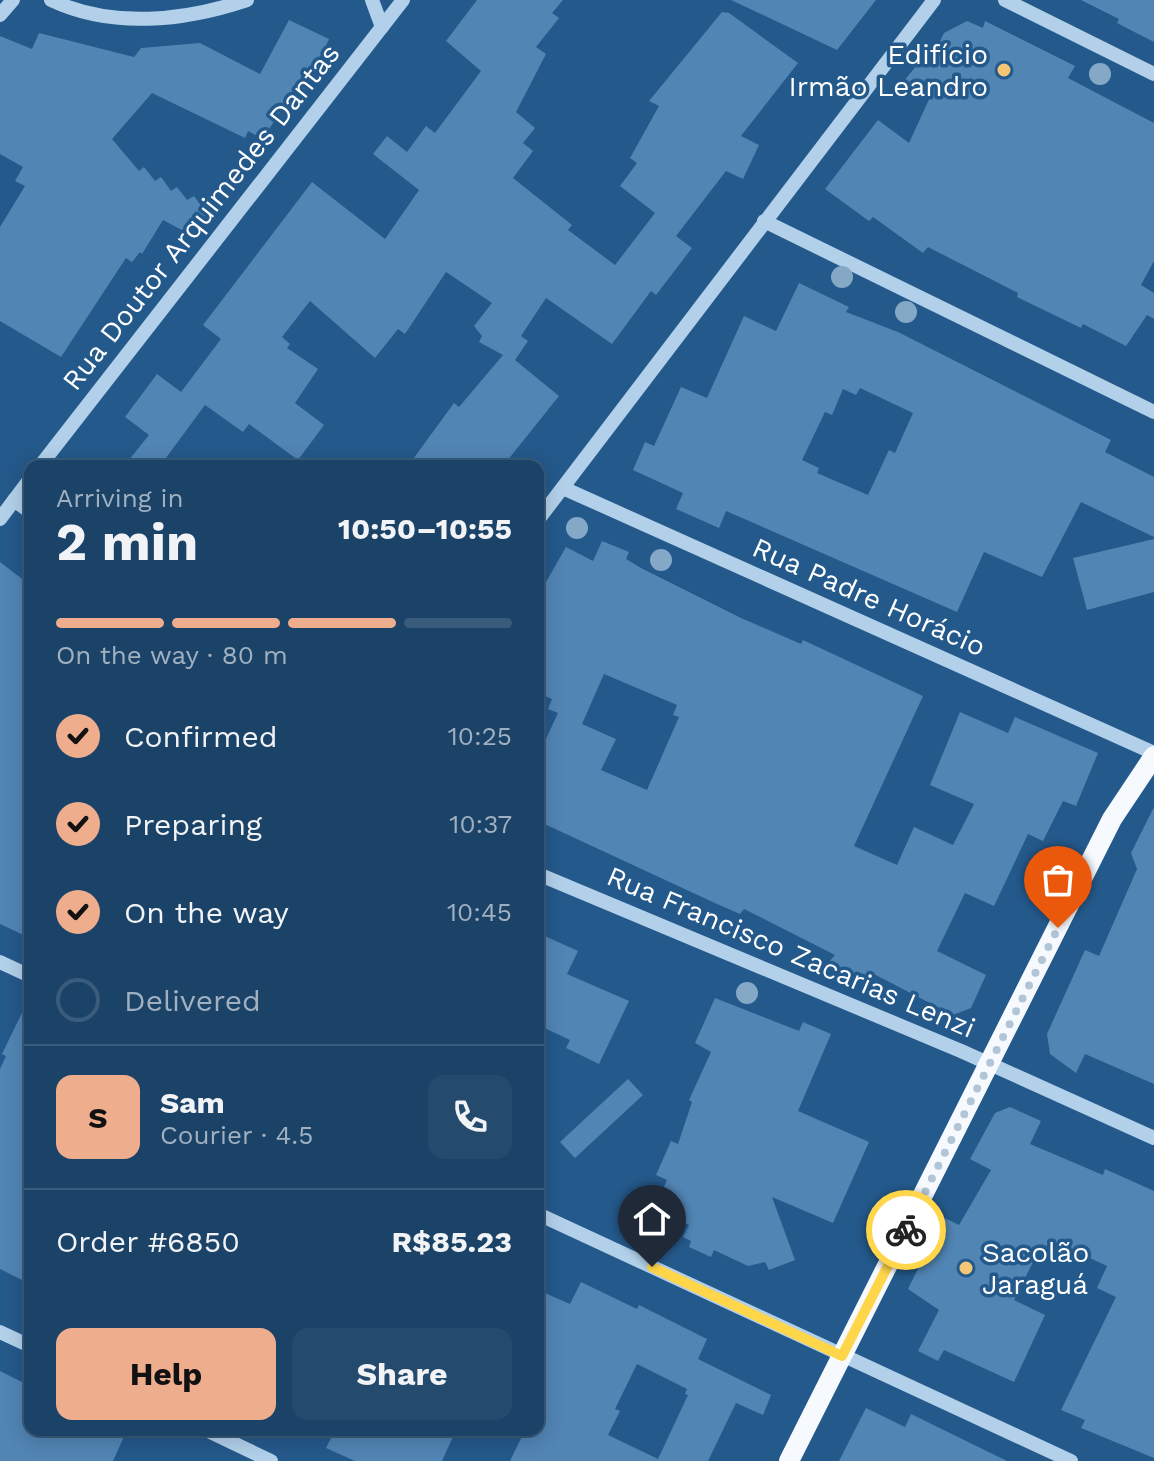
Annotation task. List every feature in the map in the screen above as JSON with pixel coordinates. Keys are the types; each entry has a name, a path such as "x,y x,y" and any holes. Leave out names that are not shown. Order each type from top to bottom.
{"main road":[{"path":"789,1461 1112,819 1154,754"}],"street":[{"path":"0,15 13,0"},
{"path":"51,0 100,17 143,19 202,12 247,0"},
{"path":"372,0 382,27"},
{"name":"Rua Doutor Arquimedes Dantas","path":"45,460 403,0"},
{"path":"544,512 934,0"},
{"path":"1005,0 1154,74"},
{"path":"764,221 1154,412"},
{"path":"0,519 24,487"},
{"name":"Rua Padre Horácio","path":"563,488 1154,754"},
{"path":"14,500 24,508"},
{"name":"Rua Francisco Zacarias Lenzi","path":"544,877 991,1064 1154,1138"},
{"path":"0,962 24,973"},
{"path":"544,1217 1071,1461"},
{"path":"0,1332 24,1343"},
{"path":"219,1436 271,1461"}],"building":[{"path":"477,0 563,0 552,13 559,18 536,47 546,54 516,112 535,128 523,143 533,151 513,178 572,225 568,230 615,265 655,213 620,186 637,163 630,158 659,106 649,101 722,12 729,13 798,63 741,136 759,145 743,179 726,171 676,236 692,248 656,295 651,291 612,344 546,298 521,336 528,341 515,360 559,396 508,460 412,460 454,403 459,407 503,355 479,342 482,336 474,326 492,303 446,272 405,334 398,329 375,358 310,301 282,337 290,344 287,348 318,369 295,403 324,425 298,460 249,424 243,432 205,405 164,460 129,460 149,435 125,417 157,374 181,392 221,339 203,325 312,182 385,239 419,190 373,154 387,136 407,152 426,126 435,133 481,71 446,41"},
{"path":"731,0 876,0 837,50"},
{"path":"1081,0 1154,0 1154,42 1117,23 1119,19"},
{"path":"289,20 329,39 302,94 291,109 283,107 263,139 248,131 245,138 152,93 112,139 139,171 144,167 155,181 161,177 171,191 177,187 187,200 194,196 207,214 187,233 163,220 142,254 140,252 132,262 126,258 61,357 0,321 0,227 25,186 15,181 23,167 0,154 0,36 32,49 39,33 134,57 141,48 200,43 260,74"},
{"path":"967,21 983,28 985,21 1075,66 1068,78 1154,123 1154,261 1141,285 1154,293 1154,319 1147,315 1126,346 1083,324 1081,328 1017,297 1018,293 928,247 923,253 873,217 869,221 825,189 878,120 909,143 931,95 903,82 921,60 929,63 944,33"},
{"path":"799,283 849,307 846,312 898,332 1111,440 1105,452 1154,477 1154,537 1081,502 1042,577 984,552 957,612 726,511 719,528 676,509 683,493 633,470 645,442 654,446 681,387 707,398 744,316 776,331","holes":["860,388 913,413 895,453 889,450 868,495 817,473 819,468 802,460 825,412 832,415 843,389 856,395"]},
{"path":"1154,539 1154,592 1087,610 1073,558"},
{"path":"602,541 629,552 626,559 641,568 741,618 801,644 803,640 923,696 854,846 897,865 914,827 953,845 974,804 930,785 960,712 1008,733 1015,717 1098,753 1076,806 1063,801 1043,841 1028,834 994,906 965,893 937,951 986,975 971,1008 953,1015 868,971 864,980 826,965 835,955 744,909 740,914 544,824 544,743 558,713 548,709 552,699 544,696 544,586 566,547 593,561","holes":["604,674 677,705 673,715 679,717 647,790 601,770 616,739 582,724"]},
{"path":"0,562 24,580 24,935 0,924"},
{"path":"1154,807 1154,1084 1085,1054 1076,1073 1050,1054 1047,1034 1085,950 1099,956 1137,869 1131,853"},
{"path":"544,936 578,951 567,974 629,1001 599,1064 566,1048 570,1040 544,1028"},
{"path":"715,998 799,1031 803,1022 831,1034 798,1111 869,1142 833,1223 772,1197 795,1260 769,1270 765,1262 748,1266 714,1250 711,1257 689,1247 691,1241 683,1237 689,1225 654,1209 667,1180 656,1175 671,1141 678,1144 692,1102 689,1100 711,1052 695,1043"},
{"path":"24,1008 24,1281 0,1269 0,1069 6,1056 2,1054"},
{"path":"628,1079 643,1095 575,1158 560,1142"},
{"path":"1010,1107 1041,1121 1030,1144 1103,1175 1105,1169 1154,1191 1154,1458 1081,1428 1085,1420 1061,1410 1116,1297 1097,1288 1107,1266 1066,1247 1063,1254 1042,1244 1014,1300 1045,1315 1014,1382 944,1350 938,1361 918,1351 939,1310 908,1289 943,1217 959,1225 991,1170 970,1159 995,1113"},
{"path":"581,1282 637,1309 639,1305 707,1339 698,1359 771,1395 763,1415 736,1403 708,1461 510,1461 522,1436 544,1436 544,1293 570,1304","holes":["637,1364 687,1389 685,1394 688,1395 658,1459 608,1435 620,1411 615,1409"]},
{"path":"0,1371 24,1383 24,1436 124,1436 113,1461 0,1461"},
{"path":"866,1408 905,1427 911,1414 1007,1461 839,1461"},
{"path":"332,1436 453,1436 442,1461 355,1461 326,1448"}],"way so far":[{"path":"906,1230 1058,928"}],"place":[{"name":"Edifício Irmão Leandro","path":"1004,70"},
{"name":"Sacolão Jaraguá","path":"966,1268"}],"route":[{"path":"652,1267 842,1356 906,1230"}]}
